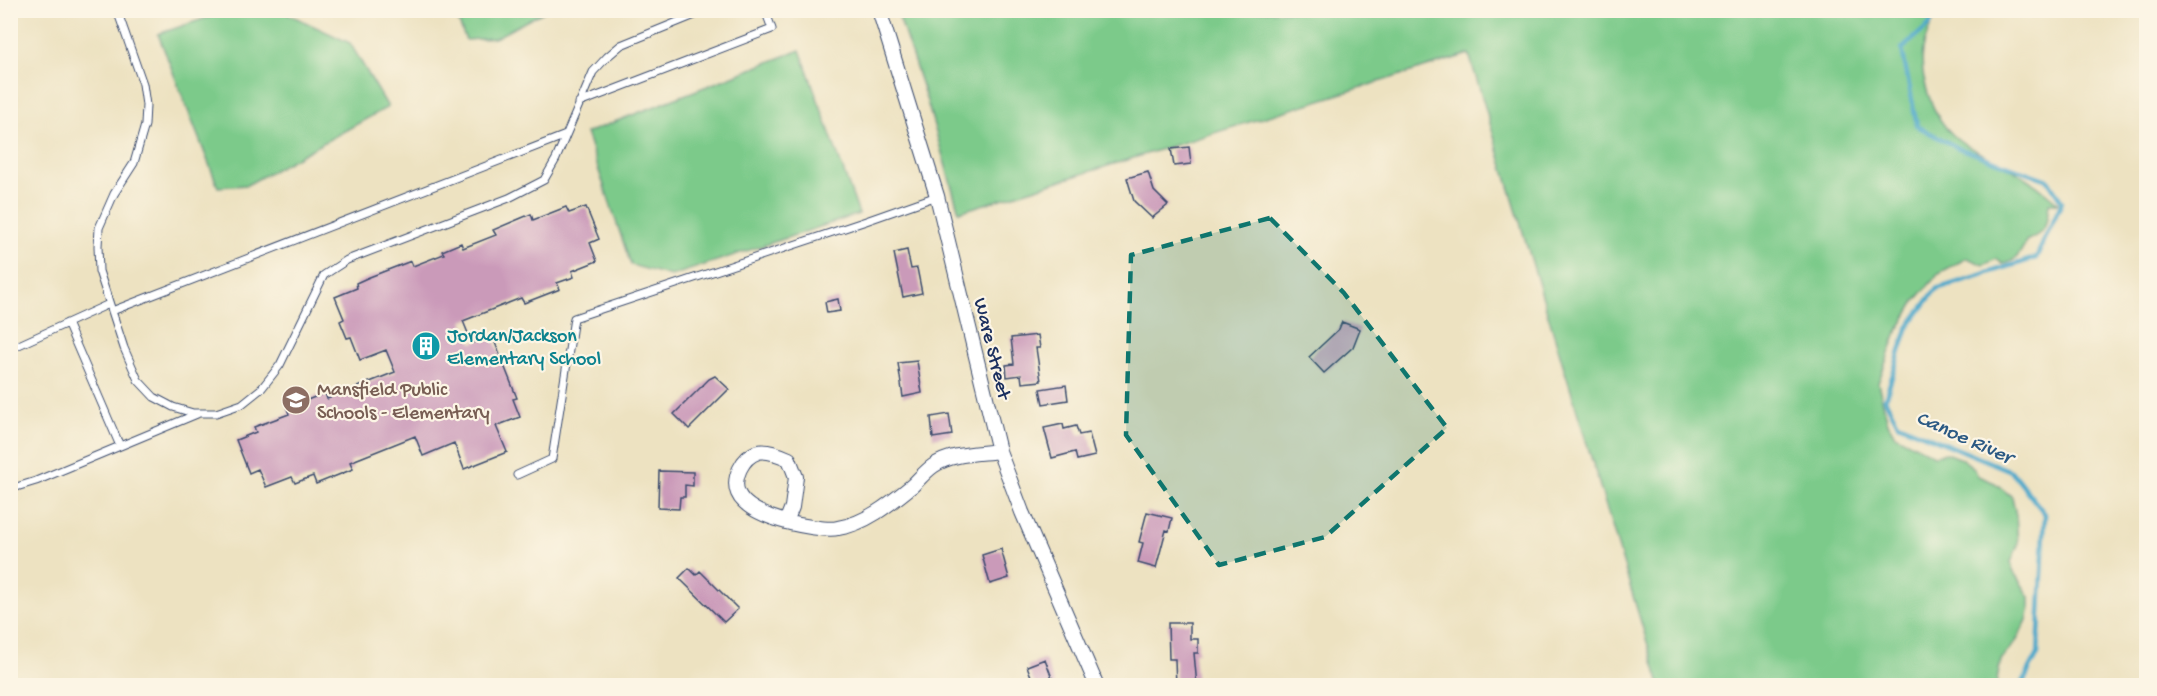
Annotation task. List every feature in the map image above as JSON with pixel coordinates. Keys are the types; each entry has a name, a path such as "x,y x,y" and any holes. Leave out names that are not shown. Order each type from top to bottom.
{"street":[{"name":"Ware Street","path":"879,10 937,196 999,451 1022,512 1098,686"},
{"path":"786,522 792,507 796,477 789,459 775,453 758,452 745,461 736,476 738,494 756,512 786,522 810,527 838,528 868,518 893,501 934,466 954,457 999,451"}],"lane":[{"path":"117,10 143,84 146,105 145,125 134,163 114,194 99,228 99,271 138,380 154,397 173,407 200,412 216,412 242,404 262,388 280,364 324,275 347,260 509,198 544,180 556,159 593,72 621,45 707,10"},
{"path":"579,103 772,29 765,10"},
{"path":"10,348 67,323 112,311 566,135"},
{"path":"517,475 552,459 574,318 937,196"},
{"path":"67,323 120,446"},
{"path":"10,489 200,412"}],"highlighted area":[{"path":"1270,218 1344,293 1447,428 1325,537 1219,565 1126,435 1131,255"}],"green space":[{"path":"252,11 282,11 350,43 388,107 247,185 218,187 158,34 212,16"},
{"path":"454,11 545,11 495,38 466,40"},
{"path":"897,11 1938,11 1925,40 1922,61 1925,84 1939,118 1953,135 1974,150 2019,174 2058,203 2049,203 2045,227 2026,241 2015,259 2003,264 1996,259 1984,265 1967,258 1939,273 1915,301 1897,332 1878,383 1888,423 1895,435 1934,455 1947,453 1962,459 1974,468 1978,476 1995,483 2012,497 2018,545 2011,562 2013,571 2030,597 2030,608 2017,640 2001,660 1996,685 1660,685 1469,54 959,212 926,98"},
{"path":"800,50 859,214 671,276 631,265 586,133"}],"building":[{"path":"1189,147 1191,164 1174,166 1171,149"},
{"path":"1148,172 1154,191 1168,205 1152,218 1134,201 1127,178"},
{"name":"Jordan/Jackson Elementary School","path":"566,207 569,213 586,207 599,239 590,243 597,261 572,271 574,277 557,283 560,289 524,303 521,298 463,321 472,343 492,335 517,398 513,399 520,417 496,426 507,452 464,469 454,443 423,456 415,436 350,462 353,469 316,484 313,476 295,483 292,477 266,487 258,469 249,473 236,440 256,432 254,427 289,414 287,408 325,393 327,399 395,372 386,350 360,360 351,337 347,338 340,321 344,319 335,297 357,288 356,283 411,261 413,266 444,254 442,251 461,243 463,248 496,235 493,230 531,214 533,220"},
{"path":"907,250 911,269 917,268 922,293 903,297 894,253"},
{"path":"838,299 840,311 827,313 825,302"},
{"path":"1342,322 1360,329 1353,347 1324,373 1309,357 1339,329"},
{"path":"1038,335 1040,348 1036,348 1041,381 1022,383 1021,375 1007,377 1006,365 1014,364 1011,338"},
{"path":"917,361 922,393 903,397 898,363"},
{"path":"715,376 729,389 689,429 674,414 709,379"},
{"path":"1066,385 1068,400 1043,404 1040,389"},
{"path":"949,414 952,435 933,438 931,417"},
{"path":"1063,424 1064,429 1076,426 1079,435 1089,433 1095,456 1077,460 1075,452 1052,458 1044,428"},
{"path":"659,471 693,472 693,486 685,485 685,497 680,497 679,509 658,508"},
{"path":"1147,512 1172,518 1169,531 1166,530 1156,568 1138,563 1143,543 1139,542"},
{"path":"1001,549 1009,578 990,584 982,555"},
{"path":"689,568 696,575 700,571 738,609 724,622 679,578"},
{"path":"1168,623 1190,623 1190,639 1198,639 1198,653 1194,653 1197,686 1176,686 1175,659 1169,659"},
{"path":"1045,659 1055,686 1036,686 1027,666"}],"waterway":[{"name":"Canoe River","path":"1935,10 1930,24 1902,49 1917,126 1958,148 2048,180 2062,202 2036,258 1936,289 1907,329 1885,399 1898,424 2011,471 2045,514 2038,654 2021,686"}],"place":[{"name":"Jordan/Jackson Elementary School","path":"426,346"},
{"name":"Mansfield Public Schools - Elementary","path":"296,400"}]}
